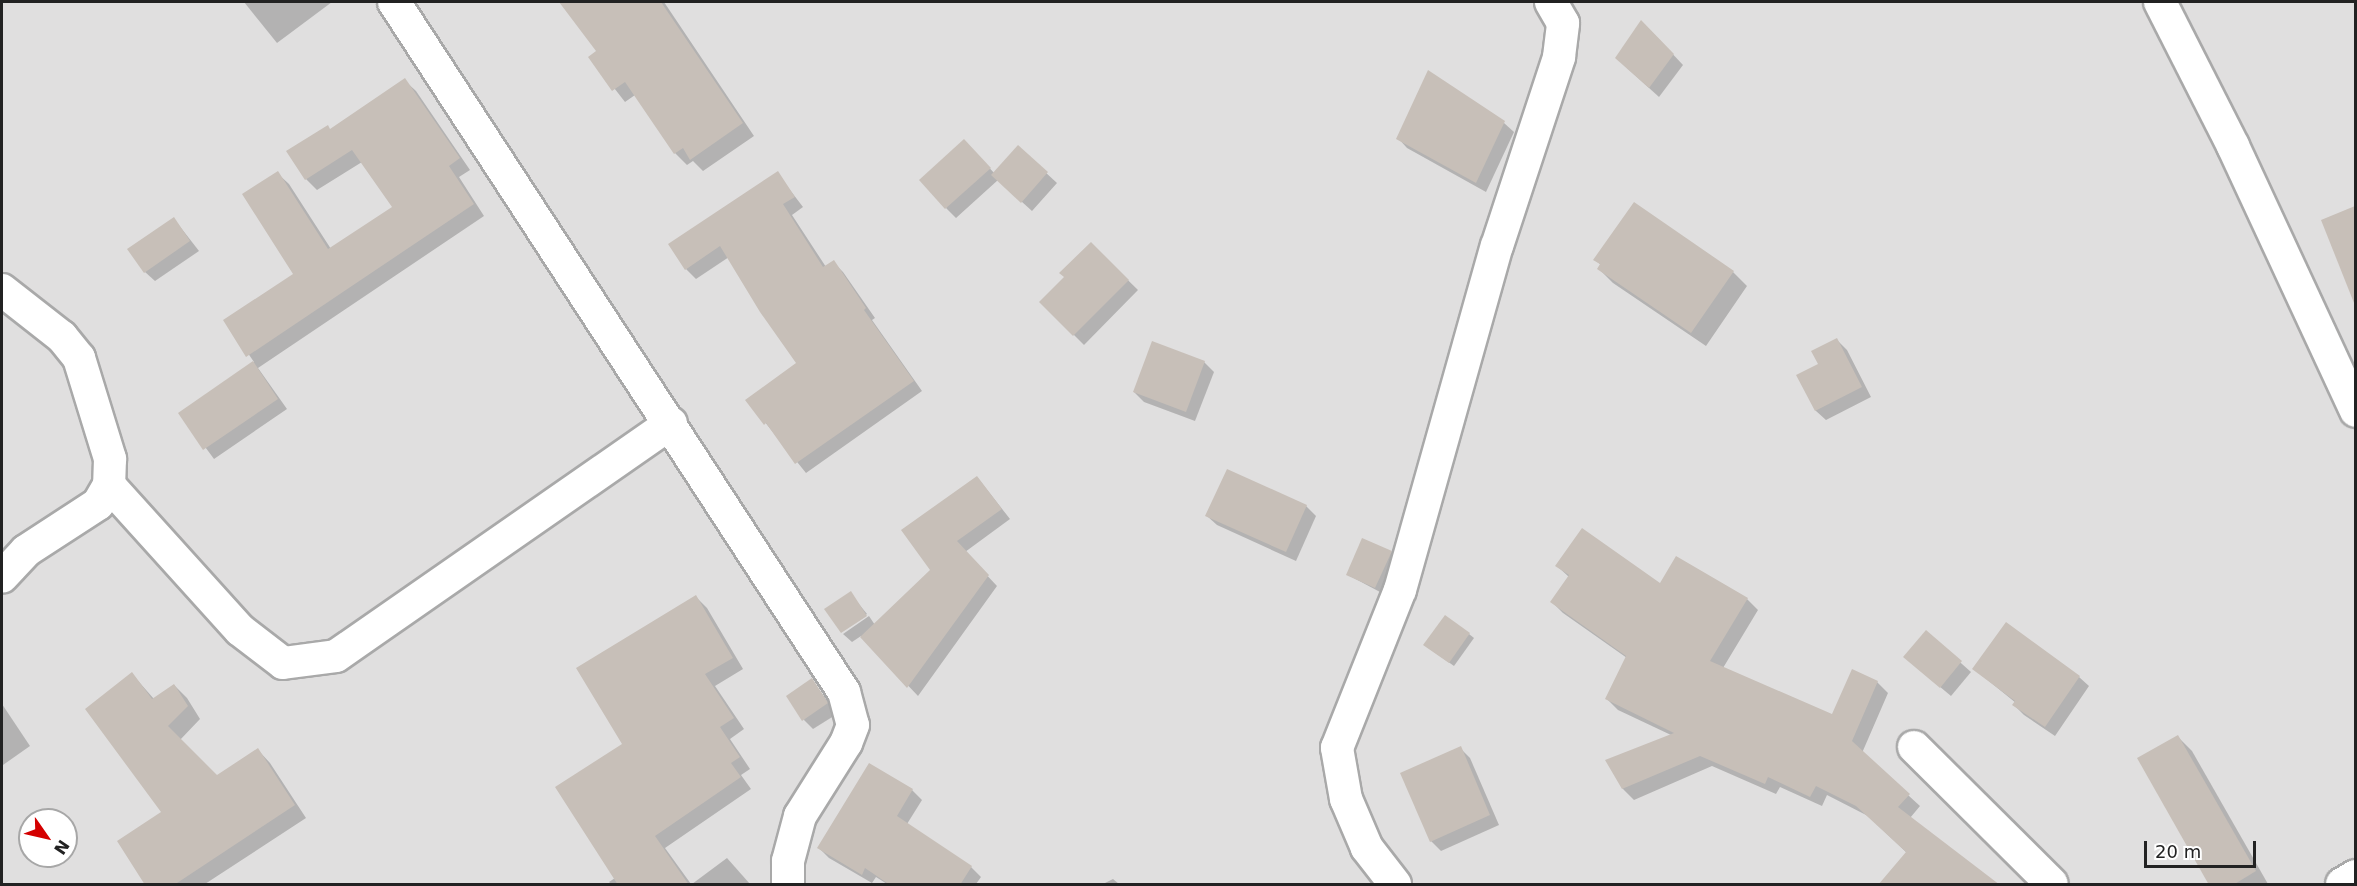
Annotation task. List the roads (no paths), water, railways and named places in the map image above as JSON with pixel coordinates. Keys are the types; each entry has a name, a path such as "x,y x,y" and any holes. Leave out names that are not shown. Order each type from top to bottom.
{"street":[{"path":"394,2 671,423 844,692 853,725 846,743 800,816 788,861 788,885"},
{"path":"2160,2 2233,146 2355,411"},
{"path":"1395,885 1367,848 1346,799 1337,748 1400,590 1497,246 1556,68 1561,8"},
{"path":"2,290 62,337 79,358 110,459 109,485 98,504 26,551 2,577"},
{"path":"109,485 240,630 283,663 336,656 671,423"},
{"path":"1914,747 2052,885"},
{"path":"2342,885 2355,876"}]}
